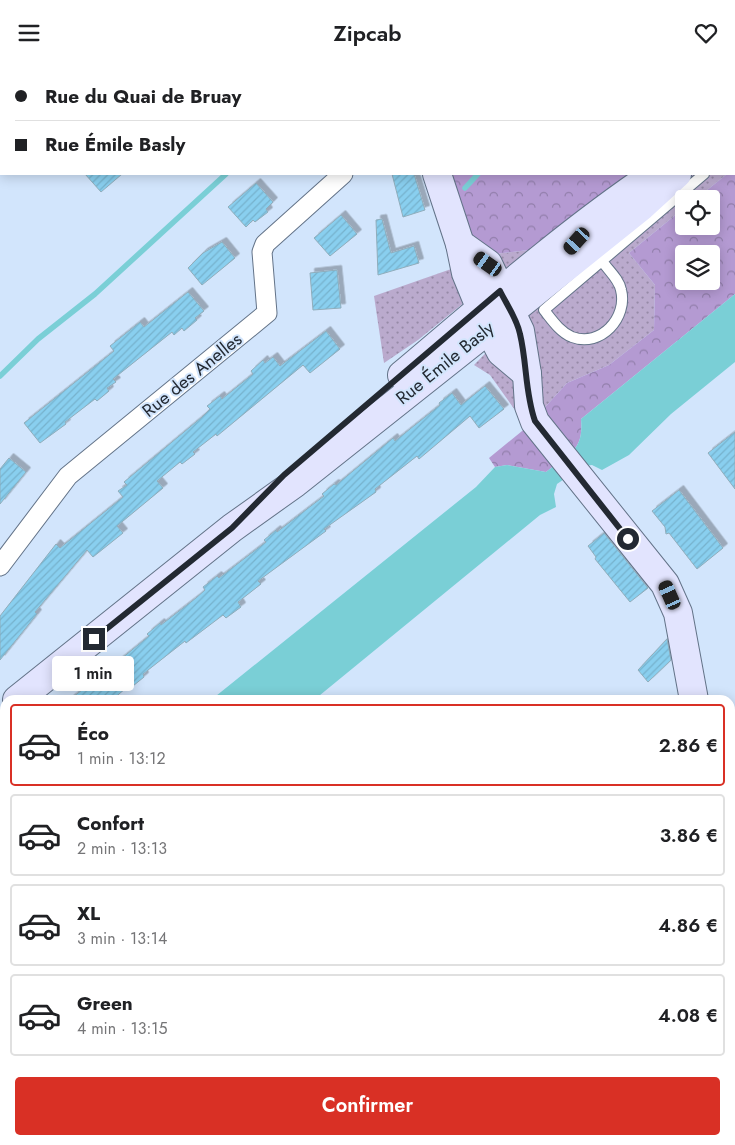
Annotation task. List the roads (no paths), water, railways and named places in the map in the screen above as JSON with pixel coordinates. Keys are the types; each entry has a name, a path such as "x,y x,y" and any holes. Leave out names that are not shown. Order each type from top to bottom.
{"main road":[{"path":"437,175 460,244 488,264 501,352 527,374 529,406 535,421 665,584 678,613 693,695"},
{"path":"495,311 566,253 610,203 652,175"},
{"name":"Rue Émile Basly","path":"232,528 284,475 495,311 642,206 675,175"},
{"name":"Rue Émile Basly","path":"23,695 232,528 294,483 441,367 445,353 495,311"}],"street":[{"name":"Rue des Anelles","path":"0,566 68,476 267,313 262,252 265,244 342,175"}],"lane":[{"path":"602,261 621,289 623,304 618,320 605,332 588,337 573,337 558,327 544,310 703,175"}],"waterway":[{"path":"0,376 38,339 95,294 225,175"},
{"path":"465,188 477,175"}]}
